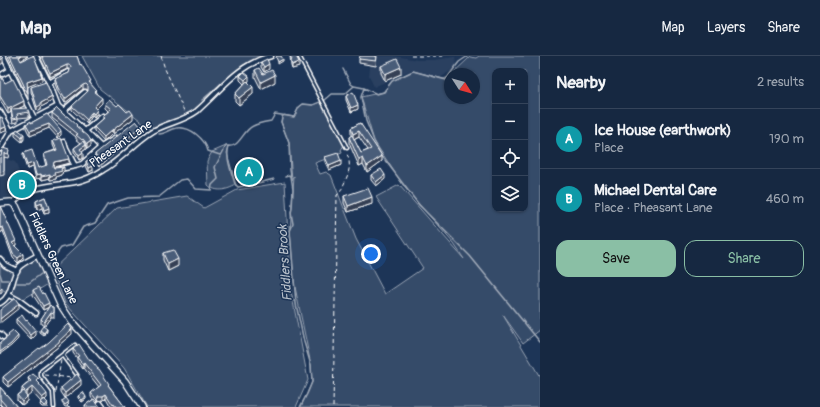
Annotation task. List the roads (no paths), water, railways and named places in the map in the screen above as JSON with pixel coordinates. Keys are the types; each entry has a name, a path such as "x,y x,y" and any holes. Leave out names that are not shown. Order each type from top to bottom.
{"street":[{"path":"3,56 34,118"},
{"path":"36,56 58,106 85,130 101,147"},
{"name":"Pheasant Lane","path":"14,203 16,199 36,190 52,185 76,181 97,174 108,168 154,131 187,117 196,111 238,71 251,63 271,56"},
{"path":"3,74 10,70"},
{"path":"49,83 68,72"},
{"path":"63,111 85,92"},
{"path":"0,149 11,131 58,106"},
{"path":"1,114 11,131"},
{"path":"85,130 103,116"},
{"path":"56,169 82,164 101,147 118,137"},
{"path":"64,142 75,166"},
{"name":"Fiddlers Green Lane","path":"0,203 14,203 50,283 64,310 76,327 125,381 142,407"},
{"path":"0,303 9,295 17,271 22,265 38,255"},
{"path":"0,259 5,265 17,271"},
{"path":"9,295 20,301 31,312"}],"lane":[{"path":"299,56 347,148"},
{"path":"54,407 54,394 41,375 42,370 75,345"},
{"path":"62,355 77,375"}],"waterway":[{"path":"202,100 238,69 264,56"},
{"path":"454,68 459,62 468,56"},
{"path":"343,69 351,84 354,86"},
{"path":"47,266 61,248 72,245 83,227 95,223 107,205 128,198 159,197 180,180 187,179 196,189 211,190 212,185 218,179 215,167 226,146 235,145 249,128 257,124 271,121 275,114 294,117 299,107 303,104 313,105 325,100 332,94 345,94 354,86 364,88 377,94 384,92 392,81 413,71 444,79"},
{"path":"364,88 361,97 366,121 382,156 419,205 470,256 540,342"},
{"name":"Fiddlers Brook","path":"283,116 281,122 289,143 290,170 293,189 291,213 293,224 290,231 296,304 304,342 311,365 312,382 300,407"},
{"path":"159,134 177,128 187,129 196,134 204,142 208,151 220,155"},
{"path":"229,146 229,165 235,184 238,187 274,179"},
{"name":"Fiddlers Brook","path":"286,176 289,175 292,177"},
{"path":"0,274 2,280 8,280"},
{"path":"17,283 29,283 41,274"}],"place":[{"name":"Ice House (earthwork)","path":"249,172"},
{"name":"Michael Dental Care","path":"22,185"}]}
